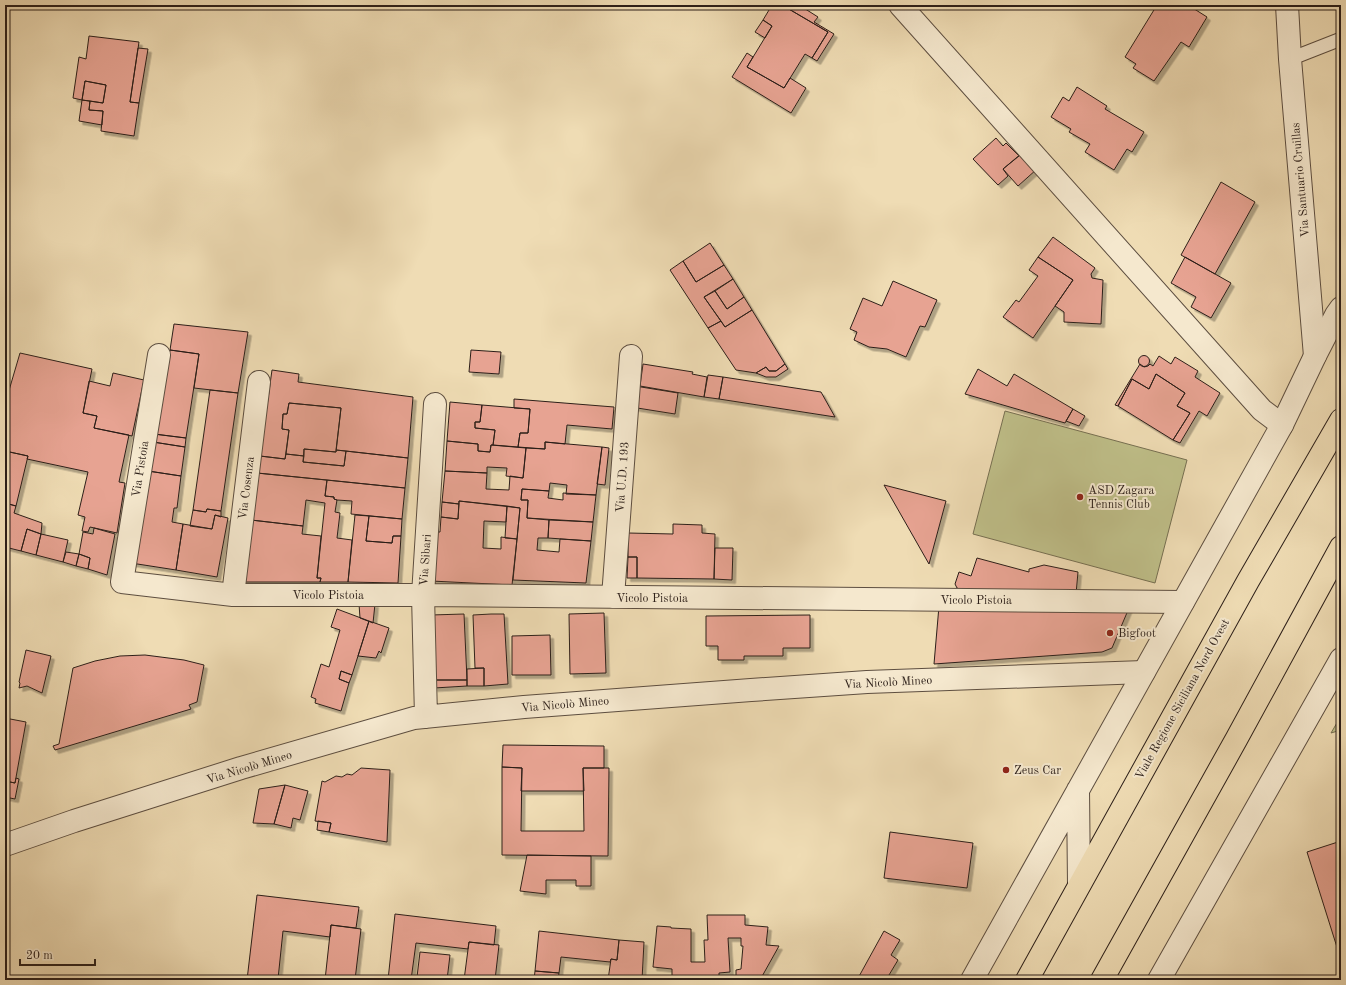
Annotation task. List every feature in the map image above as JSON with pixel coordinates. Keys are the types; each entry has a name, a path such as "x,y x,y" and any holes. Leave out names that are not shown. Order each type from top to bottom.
{"main road":[{"name":"Viale Regione Siciliana Nord Ovest","path":"1027,980 1248,581 1341,420"},
{"path":"1102,980 1237,738 1341,547"}],"street":[{"path":"900,5 1262,410 1282,425"},
{"name":"Via Santuario Cruillas","path":"1287,5 1290,59 1315,356"},
{"path":"972,980 1282,425 1339,309"},
{"name":"Via Pistoia","path":"122,582 159,355"},
{"name":"Via U.D. 193","path":"613,597 630,356"},
{"name":"Via Cosenza","path":"233,595 259,382"},
{"name":"Via Sibari","path":"426,717 423,595 435,404"},
{"name":"Vicolo Pistoia","path":"122,582 233,595 423,595 1183,602"},
{"path":"1159,980 1339,664"},
{"name":"Via Nicolò Mineo","path":"5,845 74,821 241,768 414,718 540,706 867,682 1144,672"},
{"path":"1078,790 1079,885"}],"lane":[{"path":"1290,59 1338,42"}],"green space":[{"name":"ASD Zagara Tennis Club","path":"1005,411 1187,460 1155,583 973,534"},
{"path":"1341,716 1341,730 1331,733"}],"building":[{"path":"772,5 782,5 828,32 812,58 805,54 784,88 747,67 772,26 763,20"},
{"path":"782,5 788,8 790,5 799,5 818,17 814,22 834,34 817,61 812,58 828,32"},
{"path":"1157,5 1188,5 1207,17 1189,47 1181,42 1154,81 1133,68 1136,64 1125,57"},
{"path":"763,20 772,26 765,38 755,32"},
{"path":"89,36 139,42 130,102 139,103 134,136 101,131 103,111 89,110 90,101 103,103 106,85 85,81 82,100 73,98 79,57 86,59"},
{"path":"138,48 148,49 139,103 130,102"},
{"path":"747,53 753,57 747,67 784,88 790,78 806,88 791,113 732,77"},
{"path":"85,81 106,85 103,103 82,100"},
{"path":"1077,87 1107,106 1105,109 1144,132 1132,152 1127,149 1114,170 1085,152 1090,144 1069,132 1071,129 1051,117 1063,97 1069,101"},
{"path":"82,100 90,101 89,110 103,111 102,125 79,121"},
{"path":"996,138 1003,146 1006,143 1019,156 1003,169 1008,176 998,185 973,159"},
{"path":"1022,153 1037,169 1018,186 1003,169"},
{"path":"1221,182 1255,202 1215,274 1181,255"},
{"path":"1053,237 1095,268 1091,274 1092,278 1103,280 1101,324 1064,322 1064,312 1055,306 1073,280 1038,257"},
{"path":"710,243 724,265 696,282 683,261"},
{"path":"1038,257 1073,280 1033,338 1003,317 1016,300 1019,302 1038,276 1029,270"},
{"path":"1185,257 1231,283 1211,318 1191,307 1196,297 1171,283"},
{"path":"683,261 696,282 724,265 733,279 704,297 721,321 708,328 670,270"},
{"path":"733,279 744,297 727,309 715,291"},
{"path":"893,281 937,300 925,327 920,326 906,357 887,349 869,347 854,340 857,332 850,329 863,298 882,306"},
{"path":"715,291 727,309 744,297 752,310 725,327 704,297"},
{"path":"752,310 785,364 776,371 769,371 766,367 756,373 736,370 708,328 721,321 725,327"},
{"path":"174,324 248,332 238,393 194,388 199,354 170,350"},
{"path":"170,350 199,354 186,438 154,434"},
{"path":"471,350 501,352 499,374 469,372"},
{"path":"20,353 92,369 83,413 97,416 94,428 129,435 119,482 125,483 117,533 90,527 88,532 82,531 85,517 78,515 88,472 27,459 28,456 5,451 5,404"},
{"path":"1142,356 1146,356 1148,357 1148,365 1142,366 1139,363 1139,359"},
{"path":"1159,356 1171,364 1175,357 1198,371 1195,377 1220,393 1207,416 1199,411 1180,443 1173,440 1190,413 1177,406 1185,393 1156,374 1149,389 1132,379 1118,406 1115,405 1140,364 1144,367 1150,364 1153,366"},
{"path":"643,364 693,372 692,374 707,377 704,397 640,386"},
{"path":"785,364 788,369 776,377 766,377 756,373 766,367 769,371 776,371"},
{"path":"978,369 1007,386 1014,374 1073,409 1065,423 965,394"},
{"path":"272,370 299,374 298,382 413,397 408,458 336,450 341,408 289,403 287,414 283,414 282,429 289,430 285,459 260,456"},
{"path":"113,373 144,380 132,436 94,428 97,416 83,413 89,381 110,386"},
{"path":"1156,374 1185,393 1177,406 1190,413 1173,440 1118,406 1132,379 1149,389"},
{"path":"708,375 723,377 719,399 704,397"},
{"path":"723,377 821,392 835,417 719,399"},
{"path":"635,386 678,393 675,414 631,407"},
{"path":"210,390 238,393 221,511 207,509 206,512 193,510"},
{"path":"514,399 614,407 612,429 567,425 565,444 545,442 545,449 518,447 520,433 528,433 530,409 514,408"},
{"path":"450,402 482,405 480,422 475,422 475,428 495,430 493,445 491,445 490,452 478,451 478,444 447,441"},
{"path":"289,403 341,408 336,452 304,449 304,456 286,454 289,430 282,429 283,414 287,414"},
{"path":"482,405 530,409 528,433 520,433 518,447 493,445 495,430 475,428 475,422 480,422"},
{"path":"1073,409 1085,416 1079,426 1066,421"},
{"path":"154,434 186,438 185,447 153,442"},
{"path":"447,441 478,444 478,451 490,452 491,445 526,448 523,478 506,476 507,468 487,467 487,473 445,471"},
{"path":"153,442 185,447 181,476 148,471"},
{"path":"545,442 602,447 596,495 566,494 567,485 550,483 549,491 522,489 521,500 528,500 527,518 549,520 548,538 538,538 537,550 559,552 560,539 591,541 586,583 513,580 520,508 459,501 459,504 442,502 445,471 487,473 486,489 509,490 510,476 523,478 526,448 545,449"},
{"path":"602,447 609,448 605,485 597,484"},
{"path":"304,449 336,452 336,450 346,451 344,466 303,462"},
{"path":"5,451 28,456 16,506 5,503"},
{"path":"346,451 408,458 405,488 257,473 260,456 285,459 286,454 304,456 303,462 344,466"},
{"path":"148,471 181,476 177,508 174,508 172,522 183,524 176,570 131,563"},
{"path":"257,473 327,480 325,496 334,497 334,499 337,500 335,512 340,513 337,538 352,540 348,582 320,582 321,578 317,578 325,503 306,500 303,526 251,520"},
{"path":"327,480 405,488 402,519 351,514 352,501 337,500 334,499 334,497 325,496"},
{"path":"884,485 946,501 929,564"},
{"path":"522,489 549,491 548,498 563,500 563,493 596,495 593,522 527,518 528,500 521,500"},
{"path":"459,501 507,506 506,522 484,521 483,548 501,549 501,537 517,539 512,585 431,581 437,532 440,532 441,517 458,519"},
{"path":"442,502 459,504 458,519 441,517"},
{"path":"5,503 16,506 14,513 42,523 41,534 27,529 21,551 5,547"},
{"path":"507,506 520,508 517,539 505,538"},
{"path":"207,509 221,511 221,517 215,515 212,529 190,526 193,510 206,512"},
{"path":"215,515 228,518 217,577 176,570 183,524 212,529"},
{"path":"355,515 369,516 366,541 392,543 393,536 401,536 398,583 348,582"},
{"path":"369,516 402,519 401,536 393,536 392,543 366,541"},
{"path":"251,520 303,526 302,534 321,536 317,578 321,578 320,582 242,582"},
{"path":"549,520 593,522 591,541 548,538"},
{"path":"673,524 702,525 702,533 715,534 714,579 637,578 637,557 628,557 628,533 673,534"},
{"path":"94,528 115,534 107,575 88,569 90,558 79,554 83,532 93,534"},
{"path":"27,529 41,534 36,555 21,551"},
{"path":"41,534 68,540 63,562 36,555"},
{"path":"715,548 733,548 732,580 714,579"},
{"path":"66,552 79,554 76,566 63,562"},
{"path":"79,554 90,558 88,569 76,566"},
{"path":"628,557 637,557 637,578 627,578"},
{"path":"977,558 1029,572 1029,569 1044,565 1078,572 1076,594 972,595 957,588 955,584 959,572 971,576"},
{"path":"359,604 375,604 373,623 360,618"},
{"path":"939,606 1129,608 1112,648 1102,652 934,664"},
{"path":"337,609 369,621 352,675 341,671 339,679 349,683 341,711 315,703 316,699 311,697 321,664 329,667 340,630 331,627"},
{"path":"604,613 606,673 570,674 569,614"},
{"path":"464,614 467,680 434,680 431,615"},
{"path":"504,614 508,684 484,686 484,668 475,668 473,615"},
{"path":"810,615 810,648 783,648 783,656 744,656 744,660 718,660 718,646 706,646 706,616"},
{"path":"369,621 389,628 381,653 379,651 376,658 358,656"},
{"path":"550,635 551,675 512,675 512,636"},
{"path":"26,650 51,656 42,693 27,686 19,688"},
{"path":"145,655 184,660 204,665 197,702 189,705 191,709 55,750 53,746 59,744 73,668 95,661 120,656"},
{"path":"484,668 484,686 467,686 467,669"},
{"path":"341,671 352,675 349,683 339,679"},
{"path":"434,680 467,680 467,686 434,688"},
{"path":"5,718 26,722 15,783 5,781"},
{"path":"503,745 604,746 604,768 583,768 584,791 521,791 522,768 502,767"},
{"path":"502,767 522,768 521,831 584,831 583,768 609,768 608,856 502,855"},
{"path":"361,768 390,770 387,842 329,832 331,823 315,821 322,781 325,782 336,776 342,777 347,774 352,775"},
{"path":"16,778 19,779 15,799 5,797 5,781 15,783"},
{"path":"285,785 274,824 253,823 259,789"},
{"path":"285,785 308,791 300,820 293,818 291,828 274,824"},
{"path":"318,821 331,823 329,832 317,830"},
{"path":"890,832 973,843 967,888 884,878"},
{"path":"1341,841 1341,960 1307,852"},
{"path":"527,855 591,856 591,886 576,886 576,880 546,880 546,894 520,891"},
{"path":"257,895 359,907 356,928 331,925 330,937 283,931 278,979 268,977 267,980 247,980"},
{"path":"395,914 496,926 494,945 469,942 468,949 416,943 411,980 388,980"},
{"path":"707,915 745,915 745,925 768,927 766,945 779,946 760,980 736,980 736,970 741,969 743,946 741,946 741,938 728,938 730,972 719,973 719,980 672,980 672,969 653,967 657,926 691,929 691,962 705,962 704,940 708,940"},
{"path":"331,925 361,929 355,980 325,980"},
{"path":"539,931 619,940 617,960 611,959 610,962 561,957 559,973 535,971"},
{"path":"884,931 900,940 891,955 898,960 886,980 857,980"},
{"path":"619,940 644,942 642,980 608,980 611,959 617,960"},
{"path":"469,942 499,945 495,980 464,980"},
{"path":"420,952 450,955 447,980 417,977"},
{"path":"535,971 559,973 558,980 534,980"},
{"path":"268,977 278,979 285,980 267,980"}],"place":[{"name":"ASD Zagara Tennis Club","path":"1080,497"},
{"name":"Bigfoot","path":"1110,633"},
{"name":"Zeus Car","path":"1006,770"}]}
